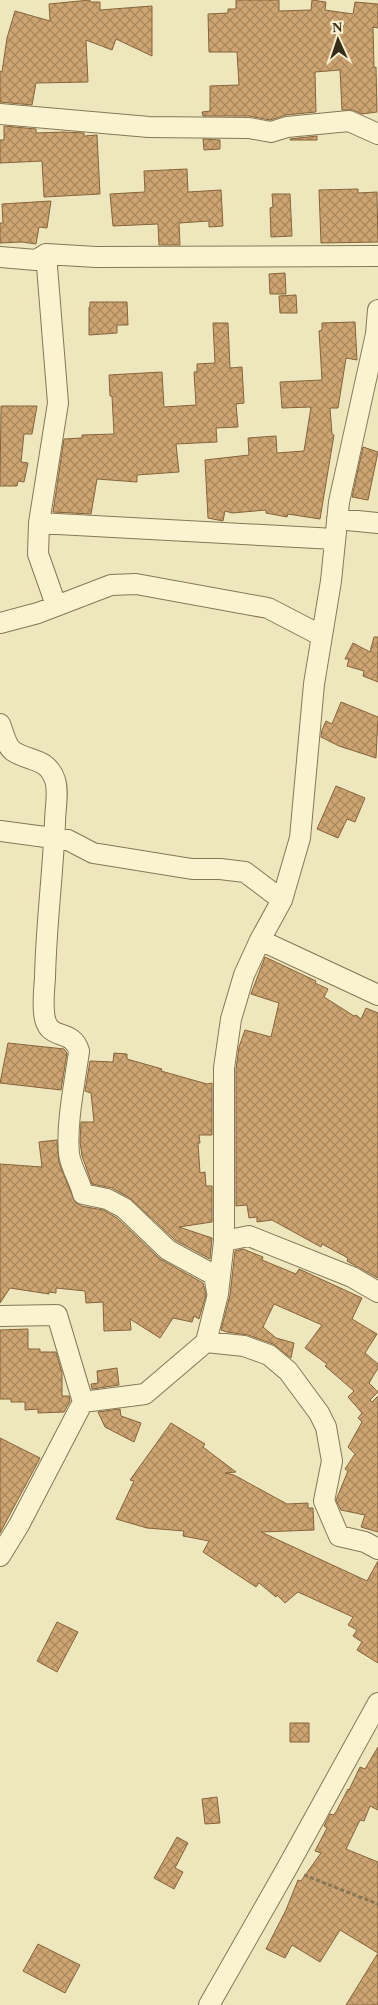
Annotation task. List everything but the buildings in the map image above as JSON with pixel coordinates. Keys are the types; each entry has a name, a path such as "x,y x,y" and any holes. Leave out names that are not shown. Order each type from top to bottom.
{"street":[{"path":"0,114 149,127 250,128 271,132 287,126 349,120 378,134"},
{"path":"46,254 58,403 39,523 38,554 56,605"},
{"path":"0,257 36,260 46,254 96,257 378,256"},
{"path":"83,1402 145,1394 206,1342 218,1294 224,1240 224,1068 231,1019 244,975 260,940 282,900 300,838 314,684 336,529 348,457 376,334 378,310"},
{"path":"39,523 336,529 378,523"},
{"path":"0,624 38,613 111,585 136,584 268,608 322,636"},
{"path":"0,724 13,751 41,762 51,772 56,782 54,838 45,935 44,1012 46,1025 52,1031 72,1038 77,1044 79,1051 69,1137 69,1156 74,1171 83,1194 107,1199 124,1208 168,1250 214,1275 218,1294"},
{"path":"0,831 68,840 93,853 192,869 220,869 245,872 282,900"},
{"path":"260,940 378,995"},
{"path":"224,1240 249,1236 352,1277 378,1292"},
{"path":"0,1316 57,1316 83,1402 0,1556"},
{"path":"206,1342 244,1346 269,1355 288,1371 319,1413 326,1427 332,1460 324,1501 339,1536 364,1542 378,1549"},
{"path":"209,2005 378,1703"}],"path":[{"path":"287,1868 378,1904"}]}
